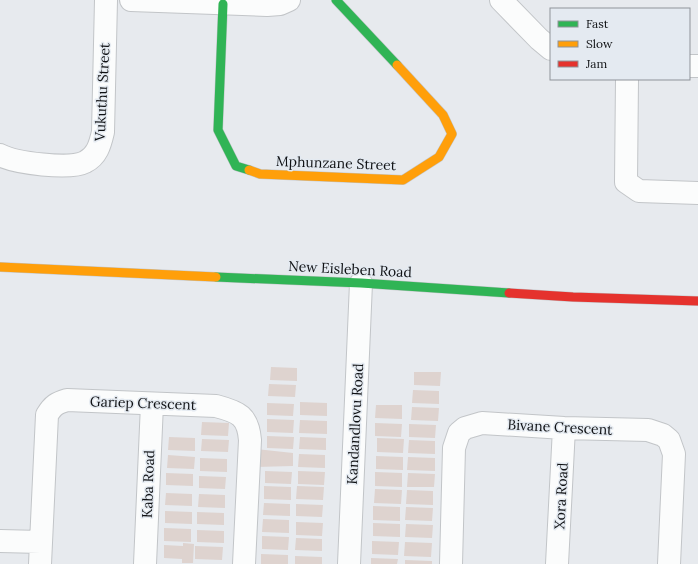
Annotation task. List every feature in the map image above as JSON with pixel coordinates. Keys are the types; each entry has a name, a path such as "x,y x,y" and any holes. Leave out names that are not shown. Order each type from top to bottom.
{"main road":[{"name":"Mphunzane Street","path":"223,4 218,130 236,166 260,174 403,180 439,157 452,134 443,115 336,0"},
{"name":"New Eisleben Road","path":"0,267 361,283 573,297 698,301"}],"street":[{"name":"Vukuthu Street","path":"0,155 10,160 27,163 77,165 93,156 100,147 103,132 106,0"},
{"path":"131,0 266,5 280,4 289,0"},
{"path":"501,0 550,48"},
{"path":"628,80 626,182 639,191 698,193"},
{"name":"Kandandlovu Road","path":"349,564 361,283"},
{"name":"Gariep Crescent","path":"40,564 46,425 52,406 57,402 67,400 216,406 232,410 242,416 249,428 250,440 244,564"},
{"name":"Kaba Road","path":"145,564 152,404"},
{"name":"Bivane Crescent","path":"451,564 454,448 459,433 465,428 482,423 564,428 648,430 663,435 669,440 674,454 668,564"},
{"name":"Xora Road","path":"557,564 564,428"},
{"path":"0,541 41,542"}],"building":[{"path":"271,367 297,368 297,381 270,380"},
{"path":"414,372 441,372 440,386 414,385"},
{"path":"269,384 296,385 295,397 268,396"},
{"path":"413,390 439,391 439,404 412,403"},
{"path":"300,402 327,403 327,416 300,415"},
{"path":"267,403 294,404 293,416 267,415"},
{"path":"376,405 402,405 402,419 375,418"},
{"path":"412,407 439,408 438,421 411,420"},
{"path":"267,419 294,420 293,433 267,432"},
{"path":"300,420 327,421 327,434 299,433"},
{"path":"202,422 229,423 228,436 201,435"},
{"path":"375,423 402,424 401,437 375,436"},
{"path":"409,424 436,425 435,438 409,437"},
{"path":"267,436 294,437 293,449 267,448"},
{"path":"169,437 195,438 195,451 168,450"},
{"path":"300,437 326,438 326,450 299,449"},
{"path":"377,438 404,439 403,453 377,452"},
{"path":"202,439 229,440 228,452 201,451"},
{"path":"409,440 435,441 435,454 408,453"},
{"path":"256,449 293,453 293,466 256,467"},
{"path":"299,454 325,455 325,468 298,467"},
{"path":"168,455 195,457 194,469 167,468"},
{"path":"376,456 403,457 403,470 376,469"},
{"path":"408,457 435,458 435,471 407,470"},
{"path":"200,458 227,459 227,472 200,471"},
{"path":"265,471 292,472 291,484 265,483"},
{"path":"298,471 325,472 324,485 298,484"},
{"path":"375,472 402,473 402,487 375,486"},
{"path":"166,473 193,474 193,486 166,485"},
{"path":"408,473 435,474 434,487 407,487"},
{"path":"199,476 226,477 225,489 199,488"},
{"path":"264,486 291,487 291,500 264,499"},
{"path":"297,486 324,487 323,500 296,499"},
{"path":"375,489 402,490 401,504 374,503"},
{"path":"407,490 433,491 433,505 406,504"},
{"path":"166,493 192,494 192,506 165,505"},
{"path":"199,494 225,495 225,508 198,507"},
{"path":"264,503 290,504 290,516 263,515"},
{"path":"296,504 323,505 322,517 296,516"},
{"path":"373,506 400,507 400,521 373,520"},
{"path":"406,507 433,508 432,521 405,520"},
{"path":"165,511 192,512 192,524 165,523"},
{"path":"197,512 224,513 224,525 197,524"},
{"path":"263,519 289,520 289,533 262,532"},
{"path":"296,522 323,523 322,536 296,535"},
{"path":"373,523 400,524 400,537 373,536"},
{"path":"406,524 433,525 432,538 405,537"},
{"path":"164,528 191,529 191,542 164,541"},
{"path":"197,530 224,531 224,543 197,542"},
{"path":"262,536 289,537 288,550 262,549"},
{"path":"296,538 322,539 322,551 295,550"},
{"path":"372,541 399,542 398,555 372,554"},
{"path":"405,542 432,543 431,557 404,556"},
{"path":"183,543 194,544 193,563 182,563 182,559 164,558 164,545 183,546"},
{"path":"195,546 223,547 222,560 195,559"},
{"path":"261,554 288,555 288,564 261,564"},
{"path":"295,556 322,557 322,564 295,564"},
{"path":"371,558 398,559 397,564 371,564"},
{"path":"405,560 432,561 432,564 405,564"}],"traffic: fast":[{"path":"336,0 397,65"},
{"path":"223,4 218,130 236,166 249,170"},
{"path":"216,277 361,283 509,293"}],"traffic: slow":[{"path":"249,170 260,174 403,180 439,157 452,134 443,115 397,65"},
{"path":"0,267 216,277"}],"traffic: jam":[{"path":"509,293 573,297 698,301"}]}
